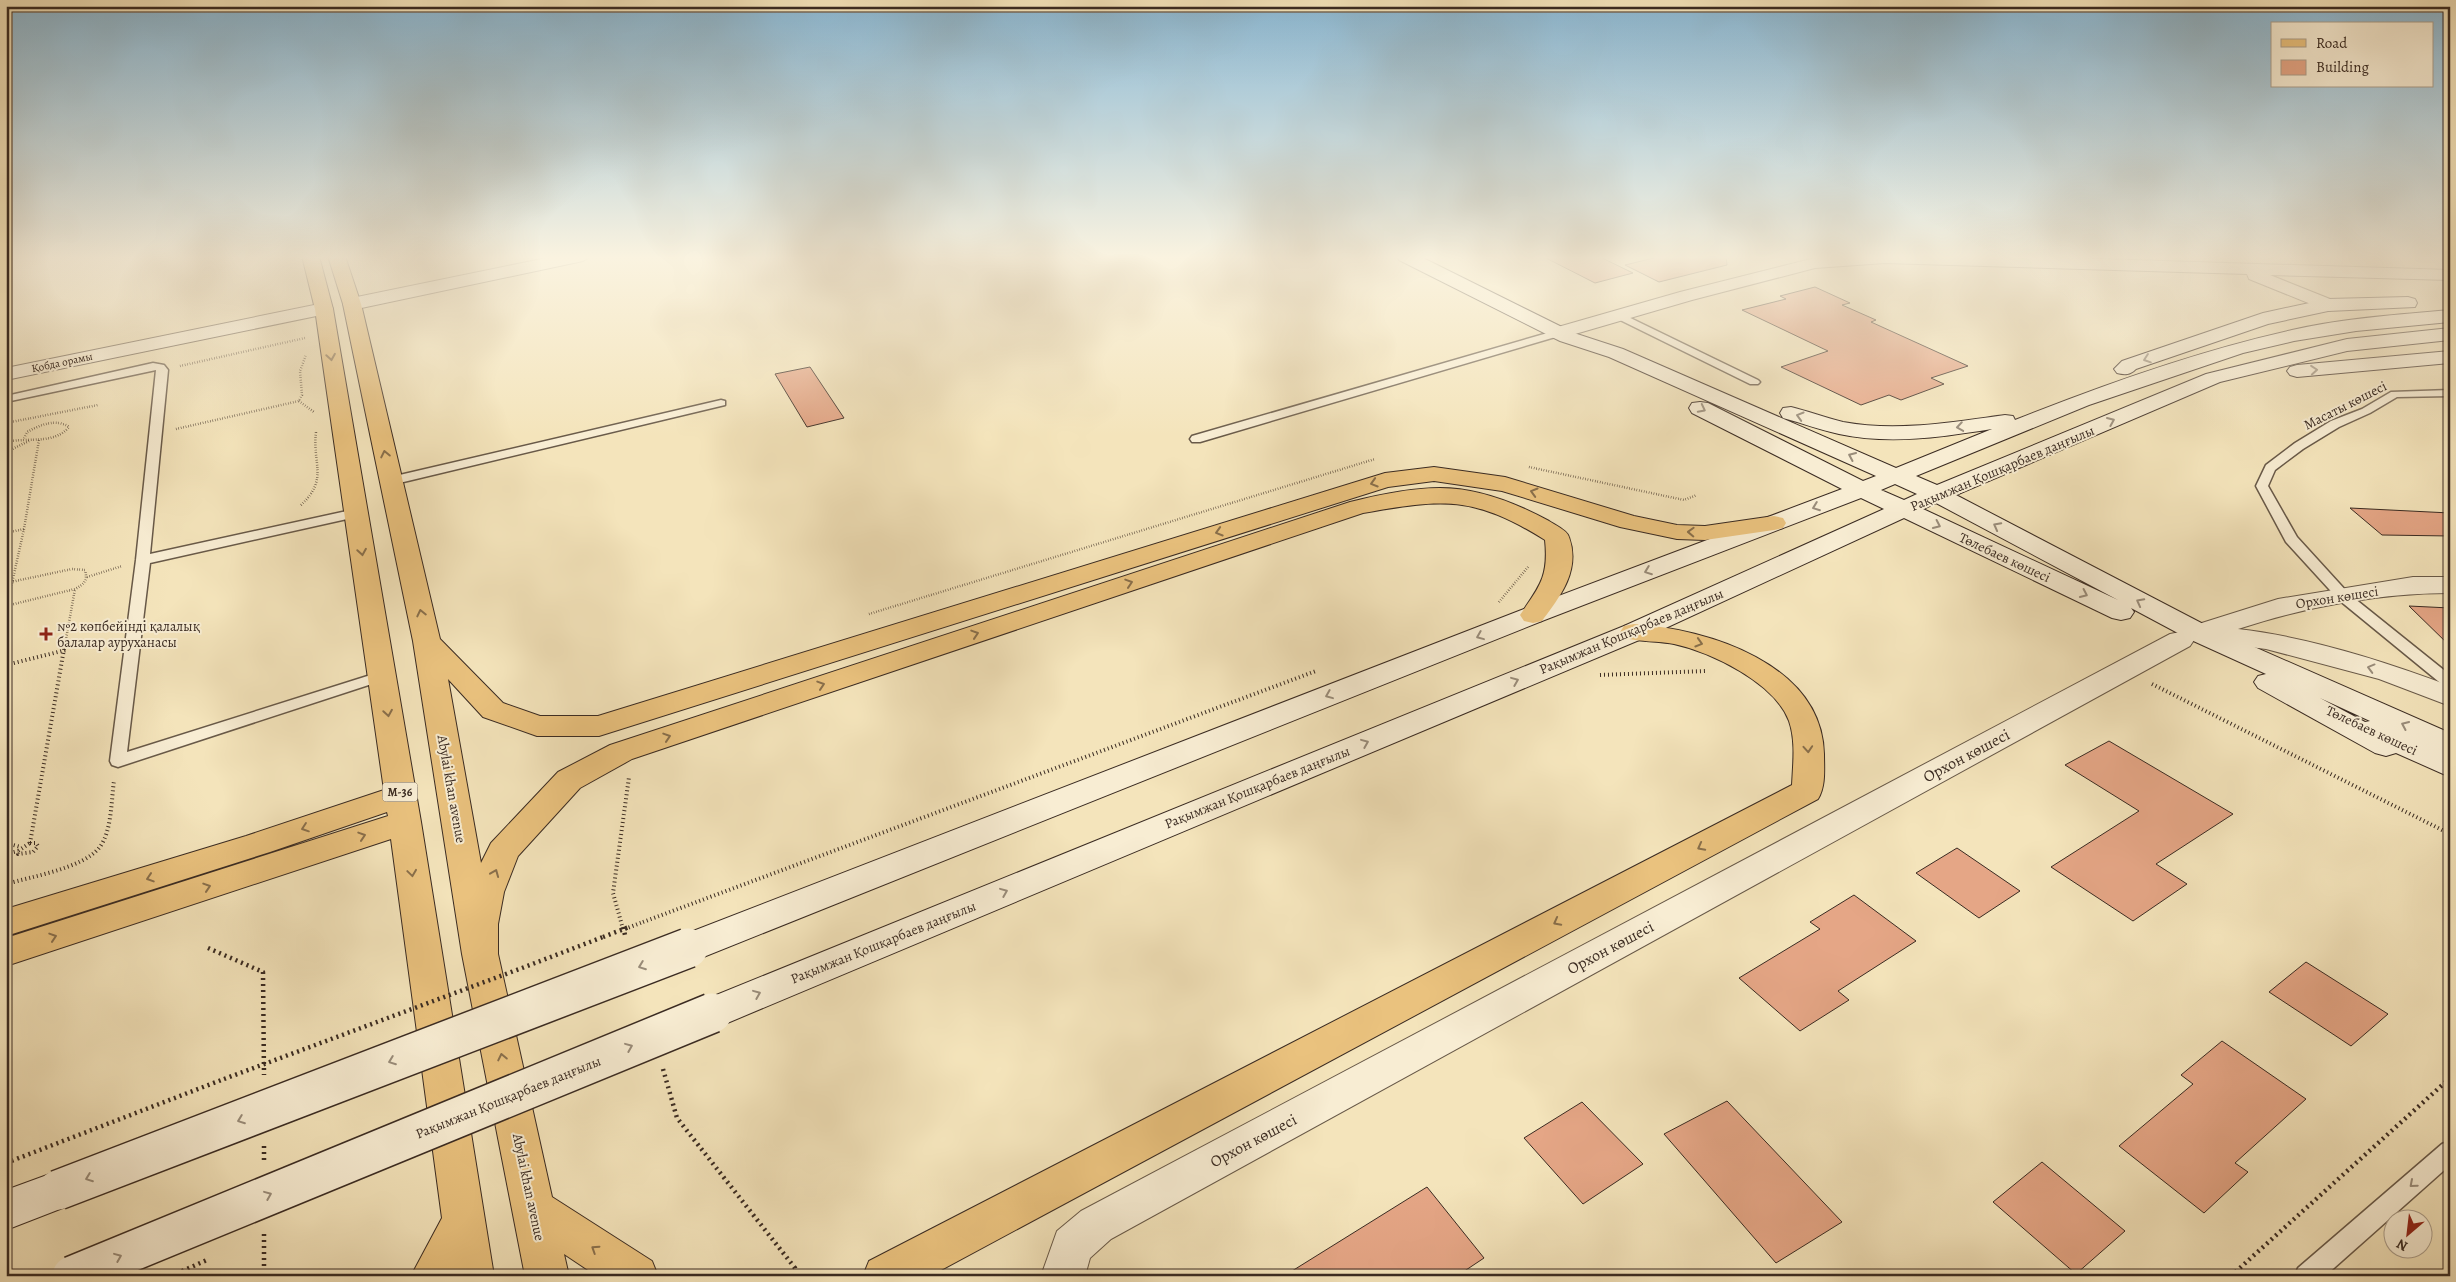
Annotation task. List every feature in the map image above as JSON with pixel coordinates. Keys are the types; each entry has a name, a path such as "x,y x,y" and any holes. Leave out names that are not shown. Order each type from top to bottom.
{"main road":[{"name":"Қобда орамы","path":"6,374 290,316"},
{"name":"M-36","path":"339,316 356,513 403,809 472,1276"},
{"name":"Abylai khan avenue","path":"341,316 391,481 427,641 480,954 547,1276"},
{"name":"Төлебаев көшесі","path":"1524,316 1562,335 1587,352 1906,510 2189,636 2450,745"},
{"path":"1562,335 1616,316"},
{"path":"2082,401 2129,365 2263,319 2278,316"},
{"path":"6,1210 688,948 1533,615 1896,476 2082,401 2236,349 2294,335 2356,325 2450,316"},
{"name":"Рақымжан Қошқарбаев даңғылы","path":"72,1276 1634,632 1906,510 1937,494 2213,378 2347,345 2450,334"},
{"name":"Төлебаев көшесі","path":"1562,335 1616,353 1937,494 2256,675 2450,767"},
{"path":"2213,378 2450,357"},
{"path":"1682,381 1842,428 1883,432 1930,432 2043,416"},
{"path":"427,641 493,710 537,726 599,726 1385,480 1434,474 1505,484 1629,522 1676,532 1705,532 1774,522"},
{"path":"480,954 480,924 485,900 503,851 568,780 621,752 1358,507 1442,495 1495,504 1525,516 1557,537 1561,564 1554,586 1533,615"},
{"name":"Орхон көшесі","path":"1063,1276 1072,1246 1096,1225 2189,636 2278,606 2412,585 2450,585"},
{"path":"885,1276 1807,791 1809,748 1803,719 1783,691 1754,667 1716,649 1675,636 1634,632"},
{"path":"2189,636 2267,641 2389,672 2450,697"},
{"path":"2256,675 2450,780"},
{"path":"6,924 258,844 403,809"},
{"path":"6,952 403,809"},
{"path":"534,1209 636,1276"},
{"path":"433,1276 464,1221"}],"lane":[{"path":"1620,316 1754,382"},
{"path":"1196,439 1562,335"},
{"path":"6,399 153,366 160,367 162,370 143,560 118,761 382,676"},
{"name":"Масаты көшесі","path":"2344,597 2291,539 2262,486 2270,468 2299,446 2336,424 2366,411 2396,394 2450,393"},
{"path":"391,481 720,403"},
{"path":"143,560 356,513"},
{"path":"2344,597 2450,683"},
{"path":"2308,1276 2450,1152"}],"path":[{"path":"162,370 307,338 308,345"},
{"path":"299,401 302,395 300,371 306,355"},
{"path":"299,401 318,416"},
{"path":"156,433 299,401"},
{"path":"6,423 98,405"},
{"path":"6,442 24,438 39,440 63,433 69,427 63,423 40,426 27,432 24,438"},
{"path":"299,507 313,496 319,475 313,444 317,426"},
{"path":"6,452 30,440"},
{"path":"6,583 13,582 72,569 85,570 87,578 84,584 75,589 7,607 13,582 24,529 39,440"},
{"path":"6,533 24,529"},
{"path":"87,578 143,560"},
{"path":"1498,603 1532,562"},
{"path":"30,843 66,650 75,589"},
{"path":"6,665 66,650"},
{"path":"6,1162 1322,669"},
{"path":"2124,670 2450,834"},
{"path":"1591,678 1600,674 1715,671"},
{"path":"6,884 84,859 99,848 107,825 118,761"},
{"path":"6,843 22,847"},
{"path":"6,854 18,851 30,843 36,843 38,846 33,852 23,855 18,854 18,851"},
{"path":"2230,1276 2450,1078"},
{"path":"171,1276 208,1260"},
{"path":"795,1268 796,1276"}],"building":[{"path":"1754,316 1867,316 1876,320 1871,322 1968,366 1931,378 1944,384 1901,400 1889,395 1861,405 1781,367 1828,351"},
{"path":"810,367 844,418 807,427 775,374"},
{"path":"2350,508 2450,513 2450,536 2382,535"},
{"path":"2409,606 2450,608 2450,646"},
{"path":"2109,741 2233,814 2156,864 2187,884 2133,921 2051,867 2139,811 2065,765"},
{"path":"1957,848 2020,891 1979,918 1916,873"},
{"path":"1854,895 1916,941 1838,991 1849,1000 1800,1031 1739,978 1820,929 1810,922"},
{"path":"2306,962 2388,1014 2351,1046 2269,992"},
{"path":"2222,1041 2306,1099 2235,1163 2248,1172 2204,1213 2119,1146 2193,1084 2181,1075"},
{"path":"1727,1101 1842,1222 1776,1263 1664,1134"},
{"path":"1582,1102 1643,1164 1583,1204 1524,1138"},
{"path":"2042,1162 2125,1231 2076,1274 1993,1202"},
{"path":"1427,1187 1484,1258 1457,1276 1284,1276"}],"place":[{"name":"№2 көпбейінді қалалық балалар ауруханасы","path":"46,634"}]}
